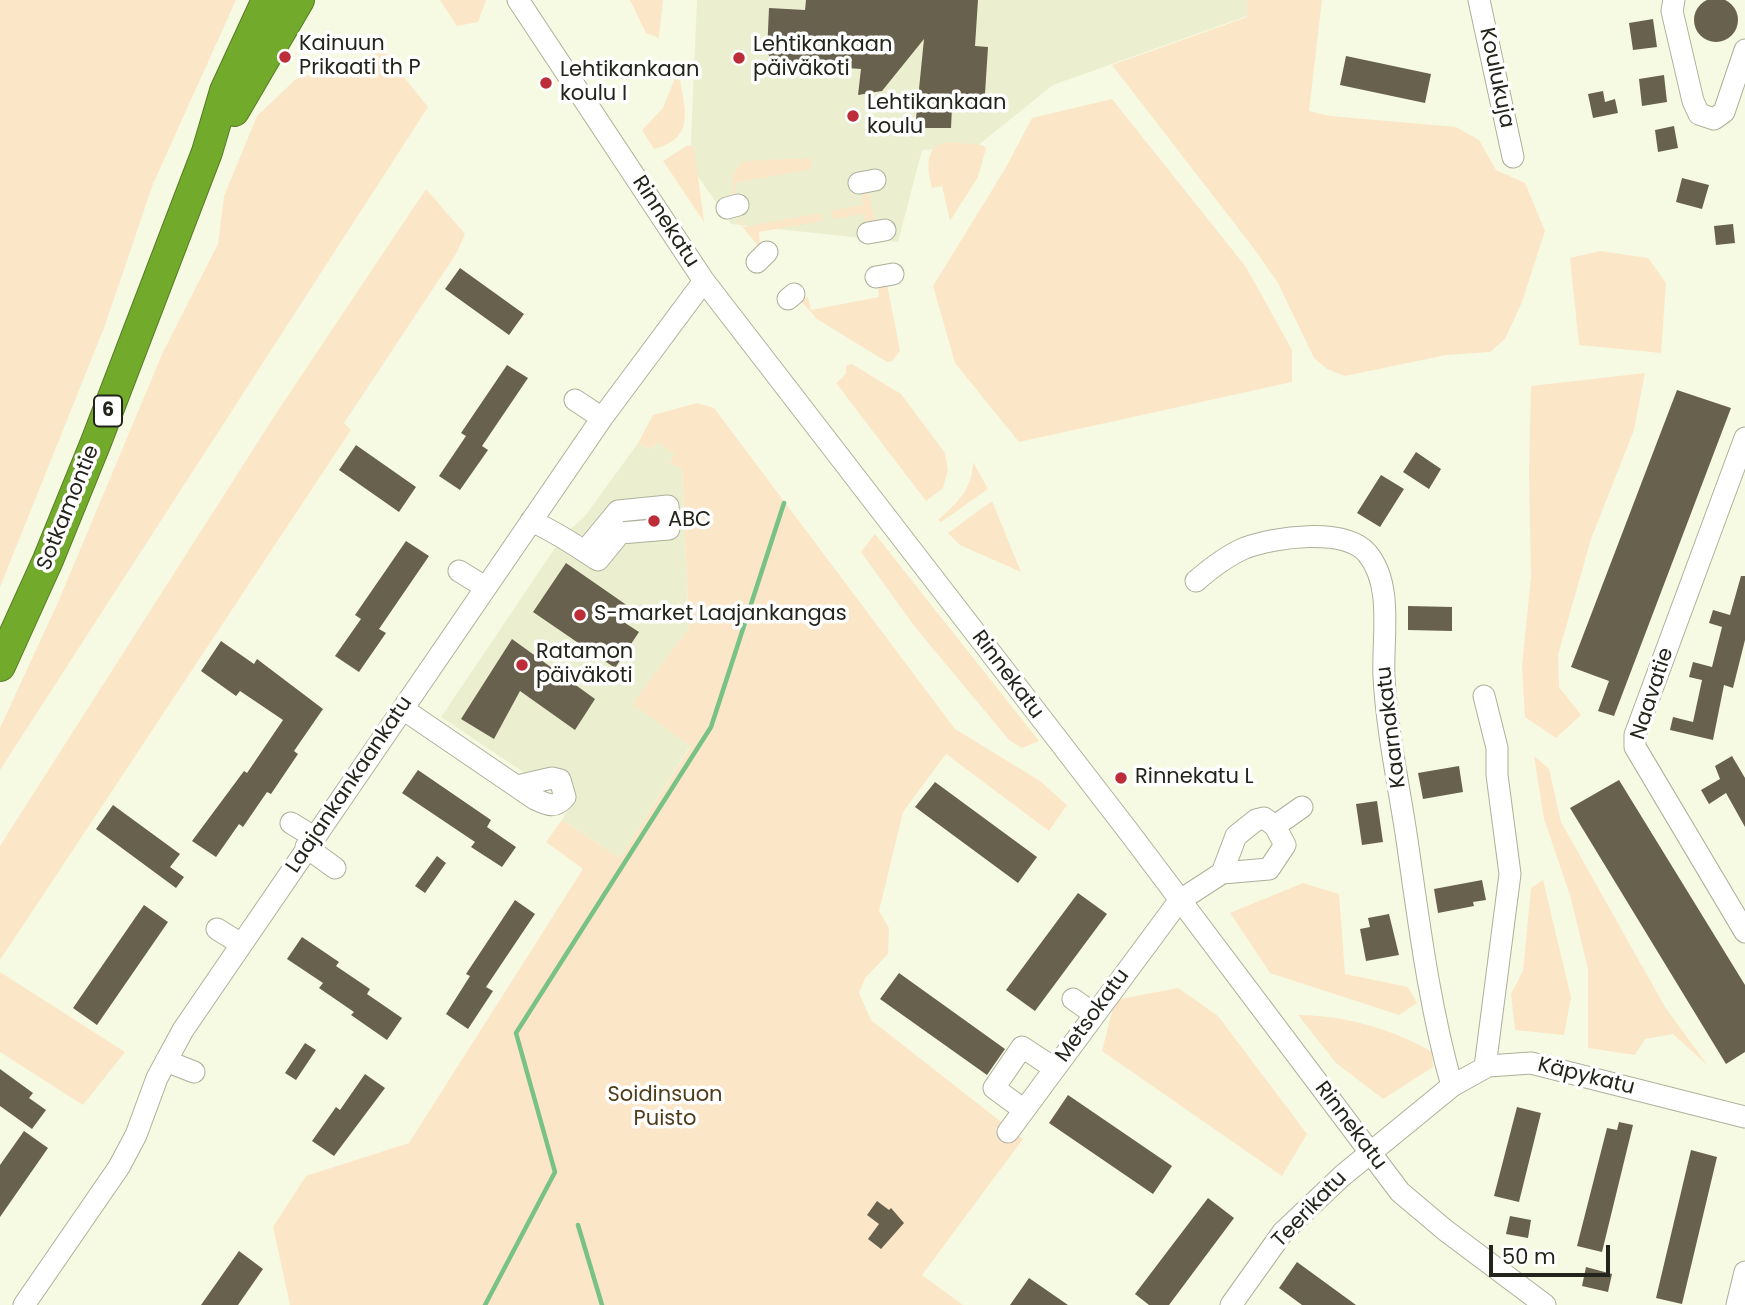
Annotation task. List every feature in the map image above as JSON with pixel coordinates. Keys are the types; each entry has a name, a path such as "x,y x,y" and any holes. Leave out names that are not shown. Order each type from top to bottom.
{"highway":[{"name":"Sotkamontie","path":"0,666 48,560 96,443 206,152 225,91 267,0"},
{"name":"Sotkamontie","path":"206,152 299,0"}],"street":[{"name":"Rinnekatu","path":"518,0 704,281 1180,901 1369,1153 1400,1192 1421,1212 1534,1302"},
{"name":"Koulukuja","path":"1479,0 1513,157"},
{"path":"1674,0 1672,11 1693,101 1699,114 1714,119 1724,112 1745,50"},
{"name":"Laajankankaankatu","path":"24,1305 119,1167 166,1061 241,944 602,418 704,281"},
{"path":"575,400 602,418"},
{"name":"Naavatie","path":"1745,438 1635,735 1634,747 1745,932"},
{"path":"531,521 555,531 585,551"},
{"name":"Kaarnakatu","path":"1196,581 1219,561 1245,548 1311,537 1346,540 1367,552 1383,582 1384,677 1389,730 1437,1034 1452,1086"},
{"path":"459,571 485,587"},
{"path":"1483,696 1497,748 1497,775 1510,874 1485,1067"},
{"path":"403,709 517,786"},
{"path":"1275,826 1302,807"},
{"path":"1264,818 1275,826 1285,845 1269,869 1222,873 1236,836 1256,820 1264,818"},
{"path":"291,823 335,868"},
{"name":"Metsokatu","path":"1008,1132 1180,901 1222,873"},
{"path":"218,929 241,944"},
{"path":"1073,999 1094,1014"},
{"path":"1024,1110 994,1088 1022,1047 1055,1068"},
{"path":"166,1061 194,1072"},
{"name":"Käpykatu","path":"1369,1153 1452,1086 1485,1067 1531,1063 1745,1117"},
{"name":"Teerikatu","path":"1231,1305 1283,1232 1369,1153"},
{"path":"1737,1305 1745,1272"}],"shaded area":[{"name":"Lehtikankaan koulu","path":"697,0 1247,0 1247,16 1053,85 976,147 922,150 898,242 731,224 690,165"},
{"path":"658,442 674,454 670,464 682,468 689,628 633,704 691,745 620,858 562,820 571,804 441,717 563,536 585,516 638,443 650,449"}],"green space":[{"path":"0,0 236,0 153,184 104,328 0,587"},
{"path":"440,0 486,0 478,22 457,26"},
{"path":"630,0 663,0 659,38 646,33"},
{"path":"1247,0 1322,0 1309,111 1330,116 1456,127 1479,140 1496,170 1525,183 1545,231 1522,302 1505,339 1490,352 1446,355 1345,376 1327,369 1314,358 1278,283 1255,250 1112,65 1247,17"},
{"path":"383,51 428,107 0,770 0,728 59,600 163,352 218,244 224,196 257,116 296,79"},
{"path":"679,68 685,117 683,127 669,144 654,149 642,130 663,108"},
{"path":"1112,99 1246,267 1292,350 1292,382 1019,442 955,363 933,286 1005,169 1032,118"},
{"path":"947,142 982,145 986,148 978,177 950,221 942,186 932,188 928,166 934,148"},
{"path":"688,145 694,147 704,222 663,161"},
{"path":"810,158 812,169 735,183 736,196 733,194 732,176 743,161"},
{"path":"426,189 465,234 456,254 344,423 351,430 0,960 0,846 277,412"},
{"path":"868,191 875,221 873,224 866,223 864,214 832,219 831,211 863,205 862,194"},
{"path":"821,213 823,221 759,232 760,248 738,222 739,216 743,227"},
{"path":"1600,251 1648,258 1666,283 1661,353 1579,345 1570,258"},
{"path":"887,284 900,351 892,361 887,362 817,319 799,299 808,297 811,310 879,297 878,286"},
{"path":"852,364 901,394 945,453 948,470 943,488 926,501 836,383 846,374 846,366"},
{"path":"1645,373 1634,430 1591,539 1558,655 1559,687 1581,715 1556,738 1525,717 1522,667 1531,576 1531,386"},
{"name":"Soidinsuon Puisto","path":"697,403 714,408 955,729 1040,781 1067,805 1049,831 946,754 903,812 879,911 889,928 888,954 865,978 859,993 871,1020 1023,1139 922,1275 963,1305 290,1305 273,1227 306,1176 409,1143 583,869 546,842 562,820 620,858 691,746 632,704 689,628 682,468 670,464 674,454 658,442 650,449 638,443 653,415"},
{"path":"973,462 988,489 941,522 938,520 967,488"},
{"path":"992,501 1021,572 960,545 948,533"},
{"path":"875,534 1039,741 1022,748 1009,740 915,627 861,552"},
{"path":"1534,756 1549,769 1561,822 1665,1007 1708,1066 1673,1034 1645,1039 1635,1055 1588,1048 1588,969 1570,895 1544,819"},
{"path":"1543,880 1571,997 1564,1035 1515,1030 1511,994 1523,971 1531,888"},
{"path":"1303,883 1339,894 1345,974 1408,987 1417,1003 1399,1015 1270,973 1230,913"},
{"path":"0,972 125,1052 83,1105 0,1052"},
{"path":"1178,988 1218,1016 1307,1134 1282,1176 1102,1051 1115,1000"},
{"path":"1298,1015 1350,1021 1384,1030 1432,1052 1433,1067 1383,1099 1336,1063"}],"building":[{"path":"1716,-2 1732,4 1738,20 1732,36 1716,42 1700,36 1694,20 1700,4"},
{"path":"806,0 978,0 975,46 988,47 984,109 952,107 951,128 922,128 916,119 924,39 882,91 858,95 861,69 775,63 767,53 769,8 805,10"},
{"path":"1653,19 1657,47 1633,50 1629,23"},
{"path":"1346,56 1431,74 1425,103 1340,85"},
{"path":"1664,75 1667,102 1642,106 1639,79"},
{"path":"1603,91 1605,102 1615,99 1618,113 1593,118 1588,94"},
{"path":"1674,126 1678,148 1658,152 1655,130"},
{"path":"1682,178 1709,185 1702,209 1676,202"},
{"path":"1733,224 1735,243 1716,245 1714,226"},
{"path":"460,268 524,314 509,335 445,289"},
{"path":"507,365 528,378 482,446 488,450 460,490 439,476 466,436 461,433"},
{"path":"1677,390 1731,408 1614,716 1598,711 1609,681 1571,667"},
{"path":"356,445 416,487 399,512 339,470"},
{"path":"1416,452 1441,469 1429,489 1403,472"},
{"path":"1381,475 1404,489 1380,527 1357,513"},
{"path":"406,541 429,556 379,629 386,633 359,672 335,656 361,619 355,615"},
{"name":"S-market Laajankangas","path":"566,563 628,606 619,619 639,632 615,668 533,612"},
{"path":"1741,576 1745,576 1745,640 1733,688 1724,685 1713,740 1670,730 1673,717 1693,722 1702,680 1689,677 1693,662 1712,667 1722,627 1709,623 1713,610 1730,615"},
{"path":"1408,606 1452,607 1452,631 1408,630"},
{"name":"Ratamon päiväkoti","path":"512,639 595,699 575,730 520,691 494,739 461,719"},
{"path":"221,641 254,664 257,659 323,709 294,751 298,754 271,794 267,792 243,827 239,824 216,857 192,841 244,771 247,773 283,720 240,691 236,696 201,671"},
{"path":"1732,756 1745,778 1745,827 1726,793 1709,804 1701,790 1720,779 1715,766"},
{"path":"1459,766 1463,792 1423,799 1418,773"},
{"path":"418,770 491,820 487,827 516,847 502,867 471,847 475,842 402,793"},
{"path":"1619,780 1745,985 1745,1052 1726,1064 1570,808"},
{"path":"935,782 1037,857 1018,883 915,807"},
{"path":"1377,801 1383,842 1362,845 1356,804"},
{"path":"113,805 180,854 170,867 184,877 176,888 96,829"},
{"path":"437,856 446,863 425,893 415,886"},
{"path":"1482,880 1486,900 1473,902 1474,906 1438,913 1434,889"},
{"path":"1078,893 1107,914 1035,1011 1006,990"},
{"path":"515,900 535,914 486,987 493,991 468,1029 446,1014 470,976 466,974"},
{"path":"144,905 168,922 97,1025 73,1008"},
{"path":"1389,914 1399,955 1366,961 1360,929 1370,927 1368,918"},
{"path":"302,937 339,962 336,966 370,989 367,994 402,1018 387,1040 351,1015 354,1012 319,988 323,983 287,959"},
{"path":"899,973 1005,1049 987,1075 880,999"},
{"path":"305,1043 316,1050 296,1080 285,1073"},
{"path":"0,1069 33,1093 29,1098 46,1110 32,1129 0,1106"},
{"path":"365,1074 385,1088 334,1156 312,1141 336,1107 340,1110"},
{"path":"1068,1095 1172,1166 1153,1194 1049,1123"},
{"path":"1517,1107 1541,1113 1519,1202 1494,1196"},
{"path":"1619,1122 1633,1125 1602,1252 1577,1246 1607,1128 1617,1130"},
{"path":"24,1131 48,1148 0,1217 0,1165"},
{"path":"1691,1150 1717,1157 1682,1304 1656,1298"},
{"path":"1208,1198 1234,1218 1169,1305 1149,1305 1135,1294"},
{"path":"877,1201 889,1210 891,1208 904,1223 881,1249 868,1239 879,1224 867,1215"},
{"path":"1510,1216 1531,1220 1528,1238 1506,1234"},
{"path":"239,1251 263,1269 238,1305 201,1305"},
{"path":"1297,1262 1356,1305 1302,1305 1279,1288"},
{"path":"1586,1267 1612,1274 1608,1292 1582,1286"},
{"path":"1029,1278 1068,1305 1010,1305"}],"waterway":[{"path":"485,1305 555,1172 516,1033 711,727 784,503"},
{"path":"578,1225 602,1305"}],"place":[{"name":"Kainuun Prikaati th P","path":"285,57"},
{"name":"Lehtikankaan päiväkoti","path":"739,58"},
{"name":"Lehtikankaan koulu I","path":"546,83"},
{"name":"Lehtikankaan koulu","path":"853,116"},
{"name":"ABC","path":"654,521"},
{"name":"S-market Laajankangas","path":"580,615"},
{"name":"Ratamon päiväkoti","path":"522,665"},
{"name":"Rinnekatu L","path":"1121,778"}]}
